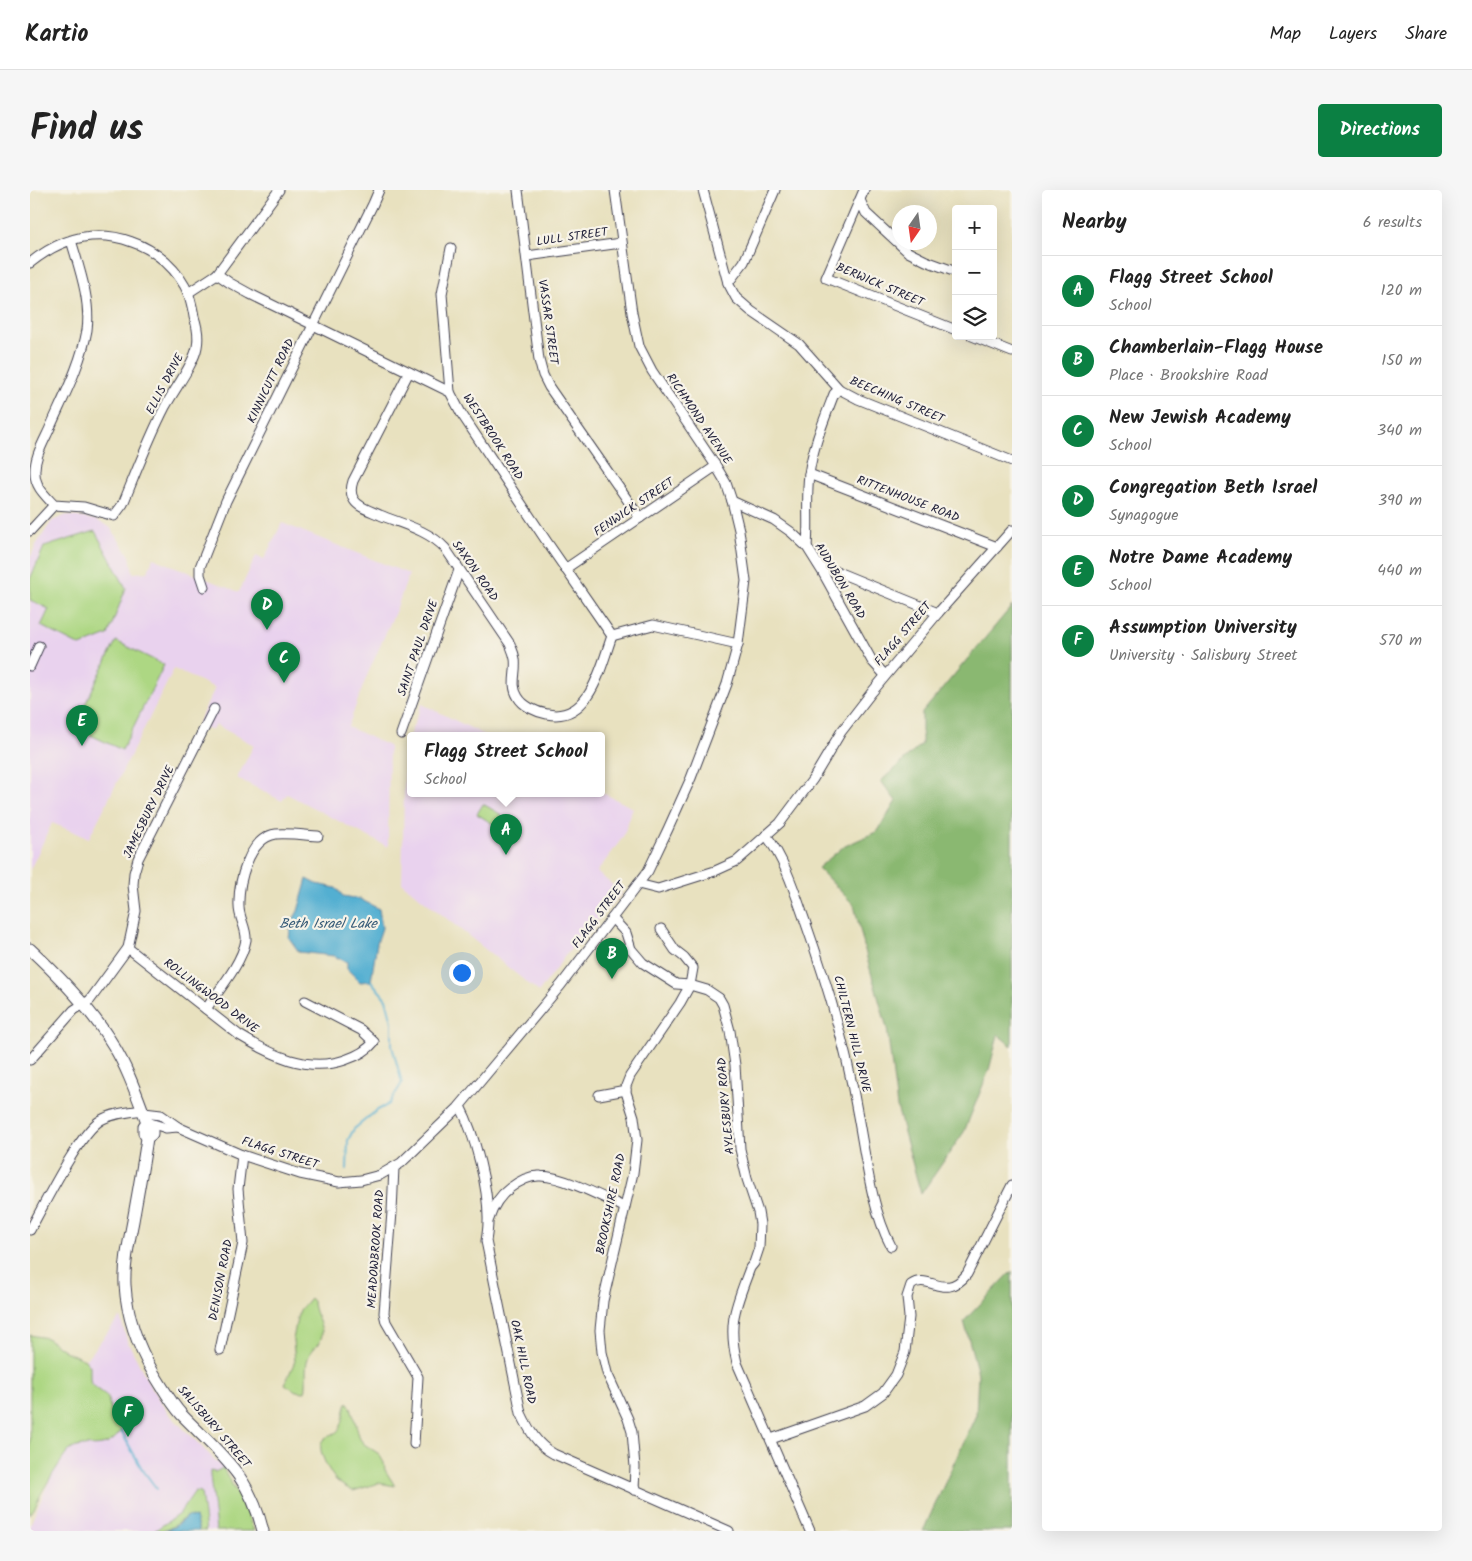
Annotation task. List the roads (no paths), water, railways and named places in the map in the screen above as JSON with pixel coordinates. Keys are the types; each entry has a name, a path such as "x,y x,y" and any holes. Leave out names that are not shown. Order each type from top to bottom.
{"main road":[{"name":"SALISBURY STREET","path":"30,950 82,1005 113,1045 128,1072 145,1115 152,1126 152,1134 147,1138 126,1270 126,1297 132,1323 146,1360 170,1400 226,1458 246,1486 257,1509 264,1531"}],"street":[{"path":"188,293 217,274 279,190"},
{"name":"KINNICUTT ROAD","path":"204,587 200,575 200,567 226,501 373,204 378,190"},
{"name":"VASSAR STREET","path":"518,190 540,360 546,382 640,518"},
{"name":"RICHMOND AVENUE","path":"615,190 621,243 639,346 652,371 726,483 739,530 746,581 738,644 727,684 691,778 658,852 638,884"},
{"name":"BEECHING STREET","path":"703,190 731,291 743,304 799,344 838,389 858,399 1012,461"},
{"path":"728,283 744,262 775,190"},
{"name":"BERWICK STREET","path":"864,190 826,278 952,328"},
{"path":"860,200 866,213 908,252 952,271"},
{"name":"ELLIS DRIVE","path":"30,263 45,251 59,244 88,236 113,236 140,245 152,251 167,264 188,293 198,337 195,353 165,408 122,504 114,516 84,507 54,505"},
{"path":"30,531 54,505 38,485 34,472 35,465 75,369 87,328 88,315 82,278 71,240"},
{"name":"LULL STREET","path":"527,256 621,243"},
{"path":"450,392 442,294 451,248"},
{"name":"WESTBROOK ROAD","path":"217,274 250,294 450,392 466,421 612,636"},
{"path":"982,340 1012,352"},
{"name":"SAXON ROAD","path":"410,372 352,486 354,500 362,507 425,533 445,548 510,644 515,659 515,691 520,700 531,708 543,713 557,715 569,712 580,706 591,691 612,636"},
{"path":"807,547 809,530 809,474 818,438 834,394 838,389"},
{"name":"FENWICK STREET","path":"565,568 716,466"},
{"name":"RITTENHOUSE ROAD","path":"809,474 997,547"},
{"name":"AUDUBON ROAD","path":"732,501 774,520 807,547 872,661 885,675"},
{"name":"FLAGG STREET","path":"145,1115 166,1128 178,1127 242,1155 300,1174 339,1182 368,1179 394,1167 433,1133 460,1106 561,985 638,884 658,889 715,871 737,860 790,812 842,732 885,675 1012,530"},
{"path":"818,564 938,613"},
{"name":"SAINT PAUL DRIVE","path":"401,734 459,570"},
{"path":"612,636 653,625 738,644"},
{"path":"30,666 40,646"},
{"name":"JAMESBURY DRIVE","path":"30,1060 74,1010 90,1000 128,948 136,911 133,885 138,859 214,709"},
{"path":"206,1010 243,951 246,938 240,916 239,892 244,870 253,852 265,838 276,834 318,836"},
{"name":"CHILTERN HILL DRIVE","path":"766,835 777,852 796,896 823,972 838,1023 855,1099 872,1193 890,1246"},
{"path":"612,918 626,933 631,949 643,963 676,984 690,986"},
{"path":"599,1096 626,1090 630,1076 690,986 693,968 675,950 661,929"},
{"name":"ROLLINGWOOD DRIVE","path":"128,948 239,1035 257,1046 290,1060 321,1065 337,1063 363,1052 374,1042 361,1030 305,1001"},
{"name":"AYLESBURY ROAD","path":"690,986 707,990 719,998 725,1012 733,1046 740,1149 747,1179 758,1212 760,1238 754,1263 750,1268 733,1314 732,1340 737,1363 810,1531"},
{"name":"BROOKSHIRE ROAD","path":"626,1090 634,1117 637,1140 633,1173 606,1283 601,1310 600,1330 602,1352 607,1373 628,1418 632,1432 634,1490"},
{"name":"OAK HILL ROAD","path":"460,1106 467,1119 477,1153 485,1192 488,1223 486,1242 521,1413 535,1438 548,1451 729,1531"},
{"path":"30,1230 79,1144 91,1127 106,1117 145,1115"},
{"name":"DENISON ROAD","path":"220,1350 243,1243 238,1189 242,1155"},
{"name":"MEADOWBROOK ROAD","path":"394,1167 384,1313 386,1322 418,1377 414,1444"},
{"path":"488,1223 494,1205 503,1193 520,1181 534,1176 548,1176 568,1182 624,1207"},
{"path":"770,1439 865,1406 883,1393 893,1381 902,1361 909,1317 907,1297 911,1285 921,1282 950,1287 962,1280 967,1274 1012,1185"}],"water":[{"name":"Beth Israel Lake","path":"307,879 317,884 336,888 343,896 360,899 379,909 382,928 377,943 371,981 360,982 347,969 347,962 334,956 299,952 289,938 291,923 298,911"},
{"path":"187,1516 195,1518 199,1531 166,1531 177,1525"}],"waterway":[{"path":"347,1169 348,1140 354,1129 376,1111 389,1104 402,1083 392,1046 392,1022 386,999 371,981"},
{"path":"121,1431 142,1469 157,1489"}],"place":[{"name":"Congregation Beth Israel","path":"267,630"},
{"name":"New Jewish Academy","path":"284,683"},
{"name":"Notre Dame Academy","path":"82,746"},
{"name":"Flagg Street School","path":"506,855"},
{"name":"Chamberlain-Flagg House","path":"612,979"},
{"name":"Assumption University","path":"128,1437"}]}
